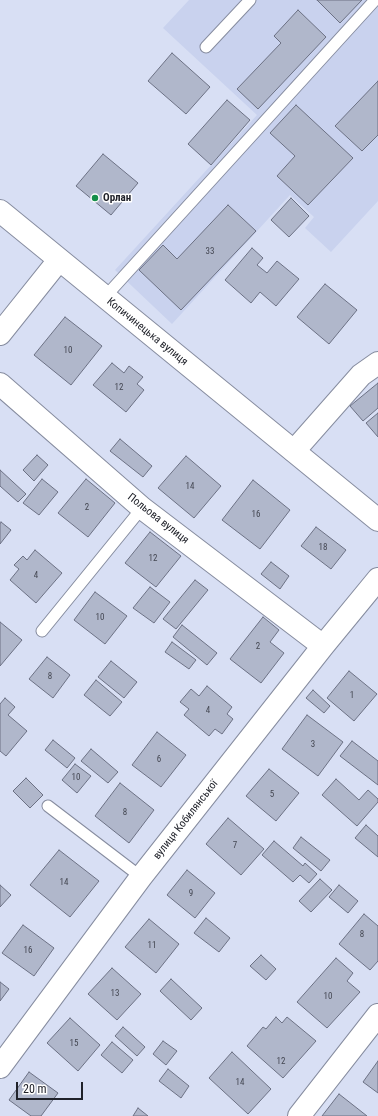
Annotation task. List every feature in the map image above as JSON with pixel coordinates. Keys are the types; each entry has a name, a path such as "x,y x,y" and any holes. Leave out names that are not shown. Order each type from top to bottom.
{"street":[{"name":"Копичинецька вулиця","path":"0,211 378,520"},
{"path":"0,334 59,260"},
{"path":"294,451 361,375 378,363"},
{"name":"Польова вулиця","path":"0,384 142,508 323,646"},
{"name":"вулиця Кобилянської","path":"0,1067 141,877 323,646 378,579"},
{"path":"299,1116 378,1015"}],"lane":[{"path":"206,47 250,0"},
{"path":"104,297 375,0"},
{"path":"42,631 142,508"},
{"path":"48,806 141,877"}],"shaded area":[{"path":"189,0 378,0 378,201 331,252 305,228 314,217 290,195 172,324 115,270 257,115 163,28"}],"building":[{"path":"317,0 362,0 340,23"},
{"path":"298,10 326,37 258,109 237,89 281,43 274,36"},
{"path":"172,53 210,87 186,114 148,81"},
{"path":"378,81 378,135 362,151 335,126"},
{"path":"227,100 250,120 211,165 188,144"},
{"path":"296,105 353,158 308,205 277,176 295,156 270,133"},
{"path":"103,154 138,183 111,215 76,186"},
{"path":"291,198 309,216 289,237 271,220"},
{"path":"228,205 256,231 181,310 139,270 163,245 177,259"},
{"path":"252,248 263,258 257,265 267,273 277,261 299,279 276,306 260,292 251,303 225,280"},
{"path":"325,284 357,310 329,344 297,317"},
{"path":"65,317 102,346 71,385 34,355"},
{"path":"112,363 124,373 129,366 143,377 137,384 144,390 126,412 93,385"},
{"path":"378,383 378,408 363,421 350,406"},
{"path":"378,413 378,437 366,423"},
{"path":"120,439 152,466 143,477 110,451"},
{"path":"37,455 48,465 34,481 23,470"},
{"path":"186,456 221,486 194,518 158,488"},
{"path":"0,470 26,494 18,502 0,486"},
{"path":"42,479 58,492 39,515 23,503"},
{"path":"86,479 115,503 88,537 58,513"},
{"path":"253,480 290,510 260,549 222,520"},
{"path":"1,522 11,530 0,544 0,524"},
{"path":"316,527 346,550 331,569 301,546"},
{"path":"150,532 181,556 156,587 125,563"},
{"path":"35,550 62,573 36,603 10,580 19,569 14,565 23,556 27,560"},
{"path":"271,562 289,576 280,589 261,574"},
{"path":"195,580 208,590 176,629 163,619"},
{"path":"150,587 170,602 154,623 133,608"},
{"path":"95,592 127,616 105,644 74,620"},
{"path":"263,617 279,630 270,642 284,653 261,683 230,659"},
{"path":"0,622 22,640 0,666"},
{"path":"182,625 217,653 207,665 173,637"},
{"path":"172,642 196,660 189,669 165,652"},
{"path":"47,657 70,675 53,698 29,679"},
{"path":"111,661 137,682 124,698 98,677"},
{"path":"349,671 377,694 354,721 327,698"},
{"path":"96,680 122,702 110,716 84,695"},
{"path":"207,686 232,707 227,714 233,719 222,734 215,729 209,736 184,715 189,709 180,702 191,689 199,696"},
{"path":"313,690 330,706 324,713 306,698"},
{"path":"5,698 15,707 8,715 27,731 6,756 0,751 0,704"},
{"path":"307,715 343,742 318,776 282,749"},
{"path":"157,732 186,755 161,787 132,765"},
{"path":"53,740 75,758 67,768 45,750"},
{"path":"352,741 378,761 378,785 340,756"},
{"path":"91,749 118,772 108,783 81,761"},
{"path":"75,764 91,776 77,793 62,780"},
{"path":"269,769 299,793 276,821 246,796"},
{"path":"26,778 43,795 30,808 13,791"},
{"path":"336,779 359,800 368,790 378,799 378,802 357,826 322,795"},
{"path":"120,783 154,810 129,843 95,816"},
{"path":"228,818 264,849 241,875 206,844"},
{"path":"366,825 378,836 378,857 355,838"},
{"path":"301,837 330,860 321,871 293,848"},
{"path":"274,841 303,866 305,863 317,874 309,883 300,875 293,882 262,855"},
{"path":"59,850 99,881 70,917 30,885"},
{"path":"187,870 215,893 195,918 167,895"},
{"path":"320,879 332,890 311,912 299,901"},
{"path":"0,885 11,895 0,907"},
{"path":"339,885 358,901 348,913 329,897"},
{"path":"364,914 378,926 378,961 370,970 339,944"},
{"path":"206,918 230,938 219,952 194,933"},
{"path":"149,919 179,944 156,973 125,947"},
{"path":"23,925 54,948 34,976 2,953"},
{"path":"261,955 276,969 266,980 250,966"},
{"path":"336,958 353,973 347,981 360,992 327,1028 297,1002"},
{"path":"112,968 141,994 117,1020 88,994"},
{"path":"171,979 202,1008 191,1020 160,991"},
{"path":"0,982 9,989 0,1001"},
{"path":"276,1017 282,1023 287,1017 316,1041 283,1078 247,1046 263,1027 266,1029"},
{"path":"70,1018 100,1045 78,1071 47,1043"},
{"path":"123,1027 145,1047 137,1056 115,1036"},
{"path":"163,1041 177,1051 166,1065 153,1054"},
{"path":"112,1042 133,1060 122,1073 101,1055"},
{"path":"232,1052 271,1089 248,1114 209,1078"},
{"path":"378,1061 378,1093 363,1082"},
{"path":"168,1069 189,1086 181,1098 159,1081"},
{"path":"29,1072 58,1093 41,1116 31,1116 9,1100"},
{"path":"339,1094 367,1116 322,1116"},
{"path":"138,1108 148,1116 133,1116"}],"place":[{"name":"Орлан","path":"95,198"}]}
